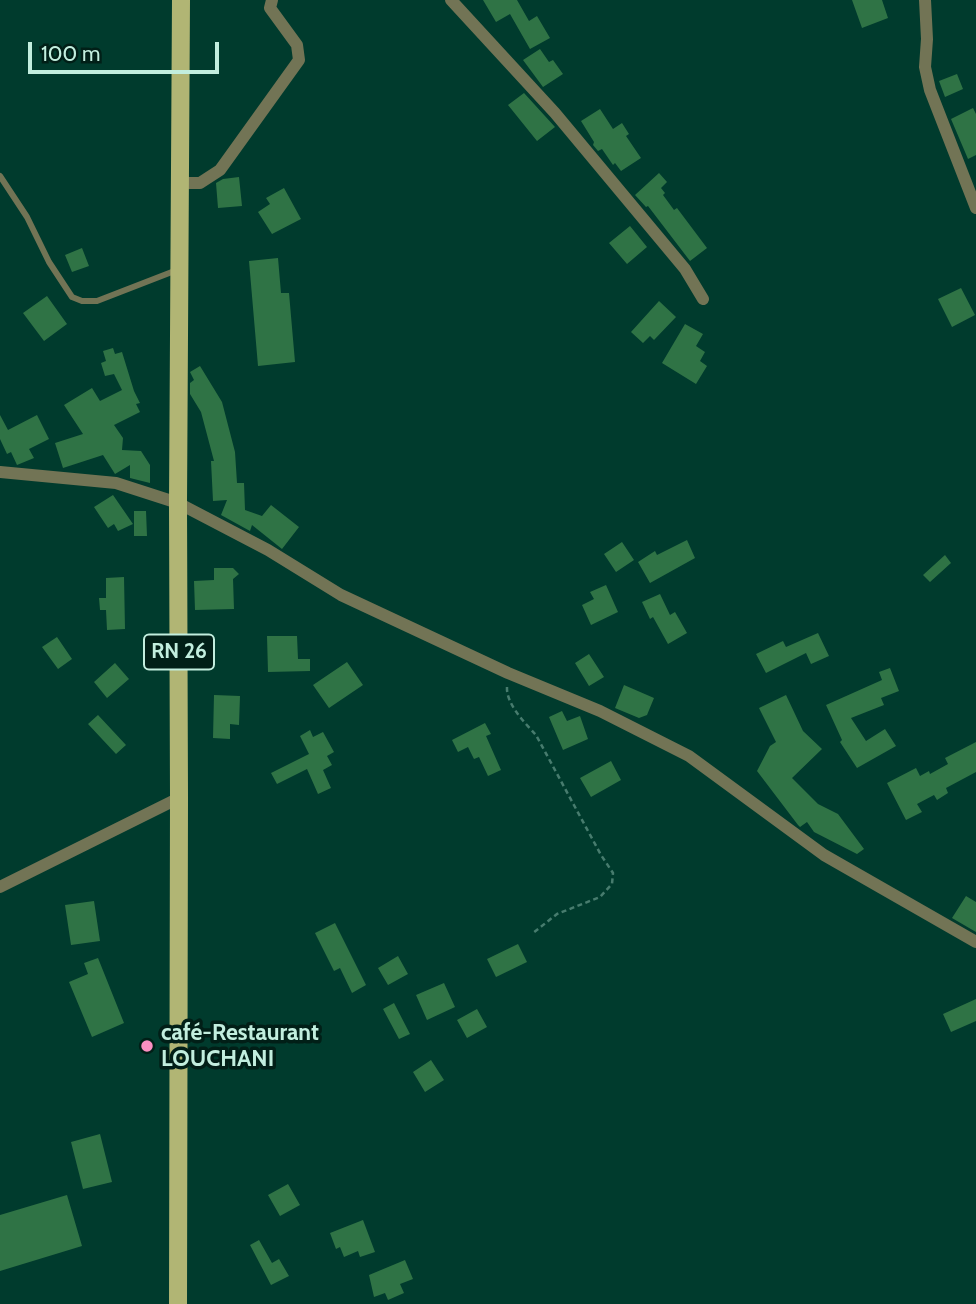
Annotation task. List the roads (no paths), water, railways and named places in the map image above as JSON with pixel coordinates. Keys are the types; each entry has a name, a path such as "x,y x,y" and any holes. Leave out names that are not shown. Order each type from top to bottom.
{"main road":[{"name":"RN 26","path":"178,1304 181,0"}],"street":[{"path":"181,183 200,183 220,170 299,60 297,45 270,8 272,0"},
{"path":"452,0 581,144 685,269 703,299"},
{"path":"925,0 928,40 925,67 930,90 976,208"},
{"path":"0,472 116,483 178,503 268,550 341,595 508,673 600,711 689,756 824,855 976,942"},
{"path":"0,887 179,798"}],"lane":[{"path":"0,176 27,217 49,262 72,297 82,301 97,301 179,269"}],"place":[{"name":"café-Restaurant LOUCHANI","path":"147,1046"}]}
